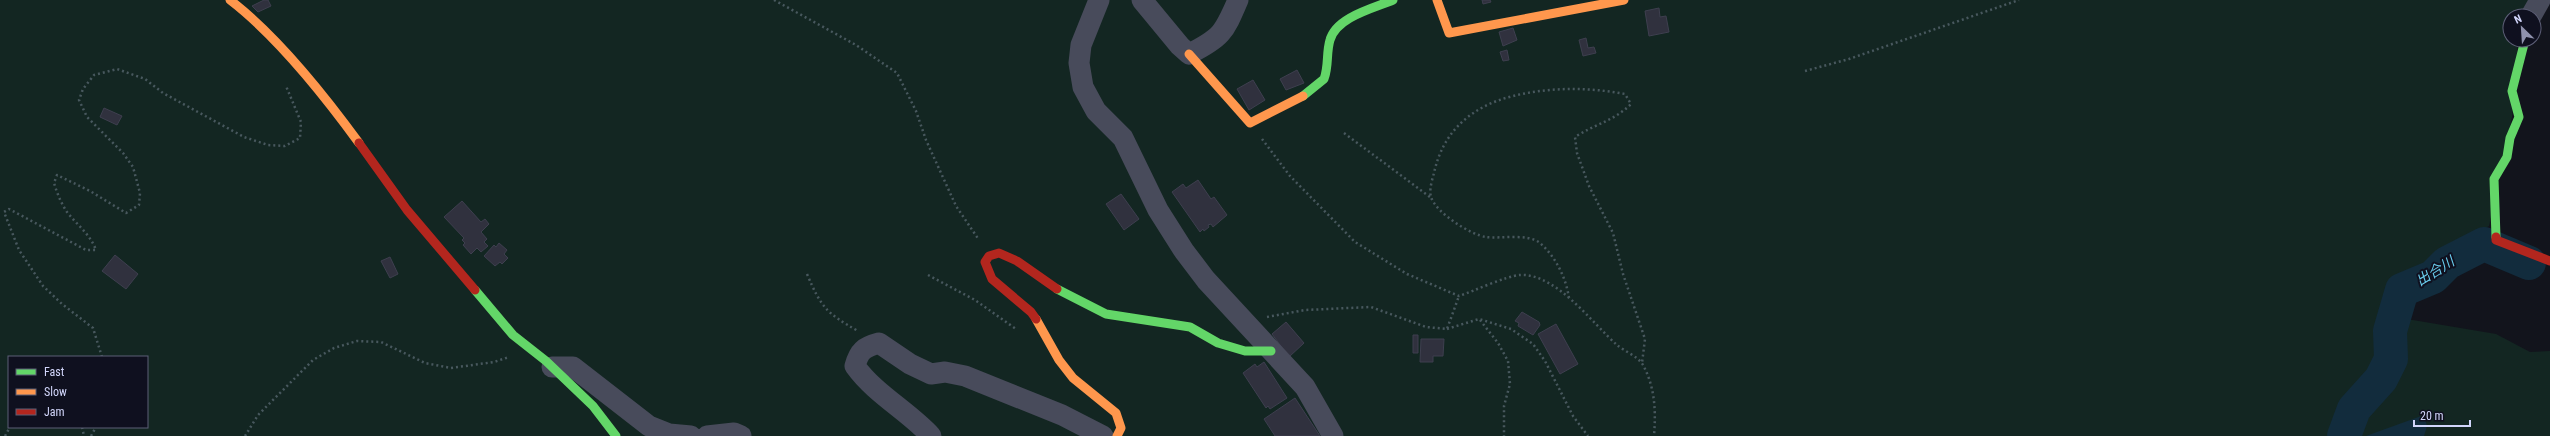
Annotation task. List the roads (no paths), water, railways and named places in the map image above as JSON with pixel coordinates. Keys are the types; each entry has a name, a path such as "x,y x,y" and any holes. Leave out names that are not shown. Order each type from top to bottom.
{"street":[{"path":"230,0 248,14 328,102 407,210 513,335 552,367 593,406 616,436"},
{"path":"1099,0 1081,45 1079,63 1083,86 1096,111 1123,138 1158,210 1184,251 1206,280 1249,325 1305,388 1333,436"},
{"path":"1142,0 1180,46 1189,54 1250,123 1320,84 1326,71 1328,44 1332,33 1340,25 1393,0"},
{"path":"1189,54 1211,43 1225,30 1238,0"},
{"path":"1438,0 1448,33 1584,4 1624,0"},
{"path":"2523,48 2512,91 2519,117 2510,138 2507,157 2494,179 2496,240 2550,261"},
{"path":"1117,436 1121,428 1116,412 1073,378 1059,360 1046,333 1031,312 992,279 985,262 989,256 999,253 1017,261 1059,290 1106,314 1190,327 1218,342 1244,351 1271,351"},
{"path":"931,436 920,424 864,380 854,366 858,354 867,346 879,343 910,364 931,374 945,372 965,376 1062,415 1103,436"},
{"path":"552,367 573,367 649,426 669,434 691,436"},
{"path":"706,436 734,433 741,436"}],"water":[{"path":"2424,415 2427,426 2424,436 2366,436"}],"waterway":[{"name":"出合川","path":"2344,436 2354,409 2381,379 2391,359 2390,331 2402,290 2433,277 2447,263 2484,244 2529,263"}]}
